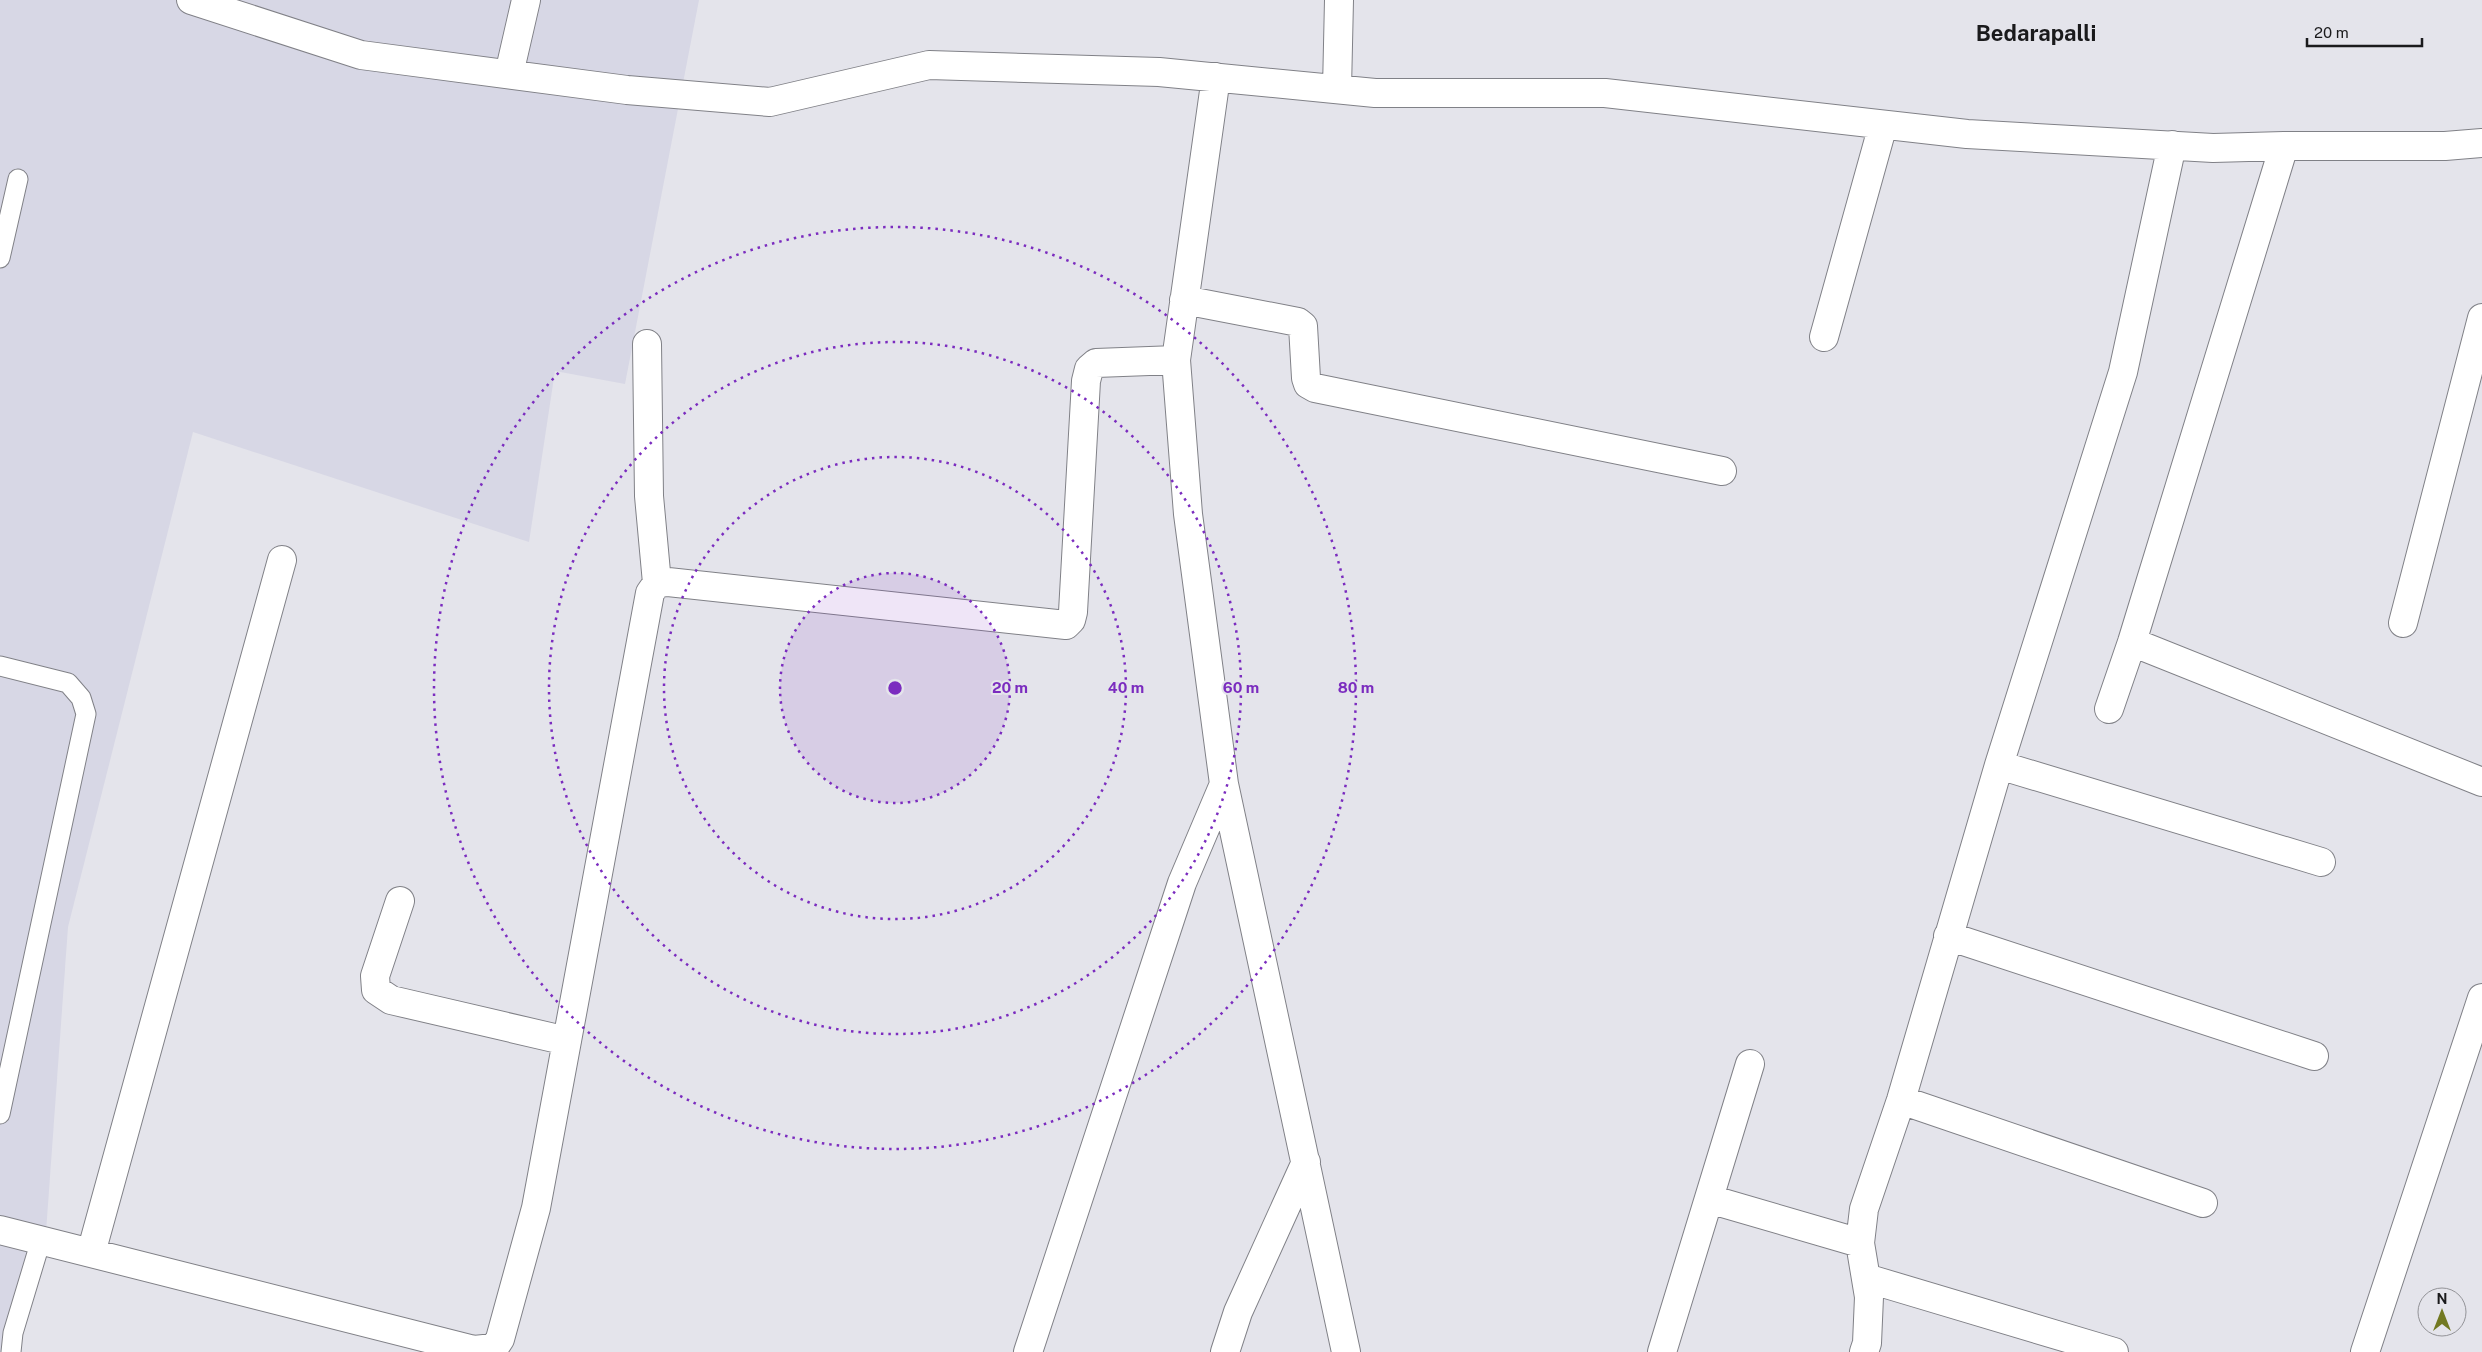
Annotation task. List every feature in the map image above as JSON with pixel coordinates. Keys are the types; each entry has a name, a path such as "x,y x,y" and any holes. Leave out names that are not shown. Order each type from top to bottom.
{"street":[{"path":"191,0 361,55 627,90 770,102 930,65 1159,72 1375,93 1605,93 1967,134 2214,148 2445,146 2482,143"},
{"path":"509,74 526,0"},
{"path":"1337,89 1339,0"},
{"path":"1216,78 1176,360 1188,514 1224,784 1346,1352"},
{"path":"1824,336 1883,125"},
{"path":"1864,1352 1867,1344 1869,1297 1860,1243 1864,1210 1901,1100 1999,765 2123,372 2172,145"},
{"path":"2109,709 2132,642 2284,146"},
{"path":"1184,300 1298,322 1303,326 1306,378 1308,384 1315,388 1722,470"},
{"path":"2403,623 2482,318"},
{"path":"0,1230 474,1350 496,1351 536,1208 650,593 657,583 650,496 647,344"},
{"path":"657,583 677,583 1066,625 1071,620 1073,612 1086,381 1089,369 1096,363 1176,360"},
{"path":"91,1253 282,560"},
{"path":"2132,642 2482,782"},
{"path":"1999,765 2321,862"},
{"path":"1028,1352 1182,883 1224,784"},
{"path":"400,901 374,976 376,990 392,1000 567,1041"},
{"path":"1948,936 2314,1056"},
{"path":"2365,1352 2482,998"},
{"path":"1662,1352 1750,1064"},
{"path":"1901,1100 2203,1203"},
{"path":"1225,1352 1238,1312 1306,1162"},
{"path":"1709,1199 1860,1243"},
{"path":"1866,1278 2113,1352"}],"lane":[{"path":"0,258 18,179"},
{"path":"0,666 68,683 81,698 86,714 0,1114"},
{"path":"11,1352 12,1333 41,1240"}],"shaded area":[{"path":"0,0 699,0 625,384 555,371 529,542 193,432 68,927 46,1232 8,1352 0,1352"}],"district":[{"name":"Bedarapalli","path":"2036,33"}]}
